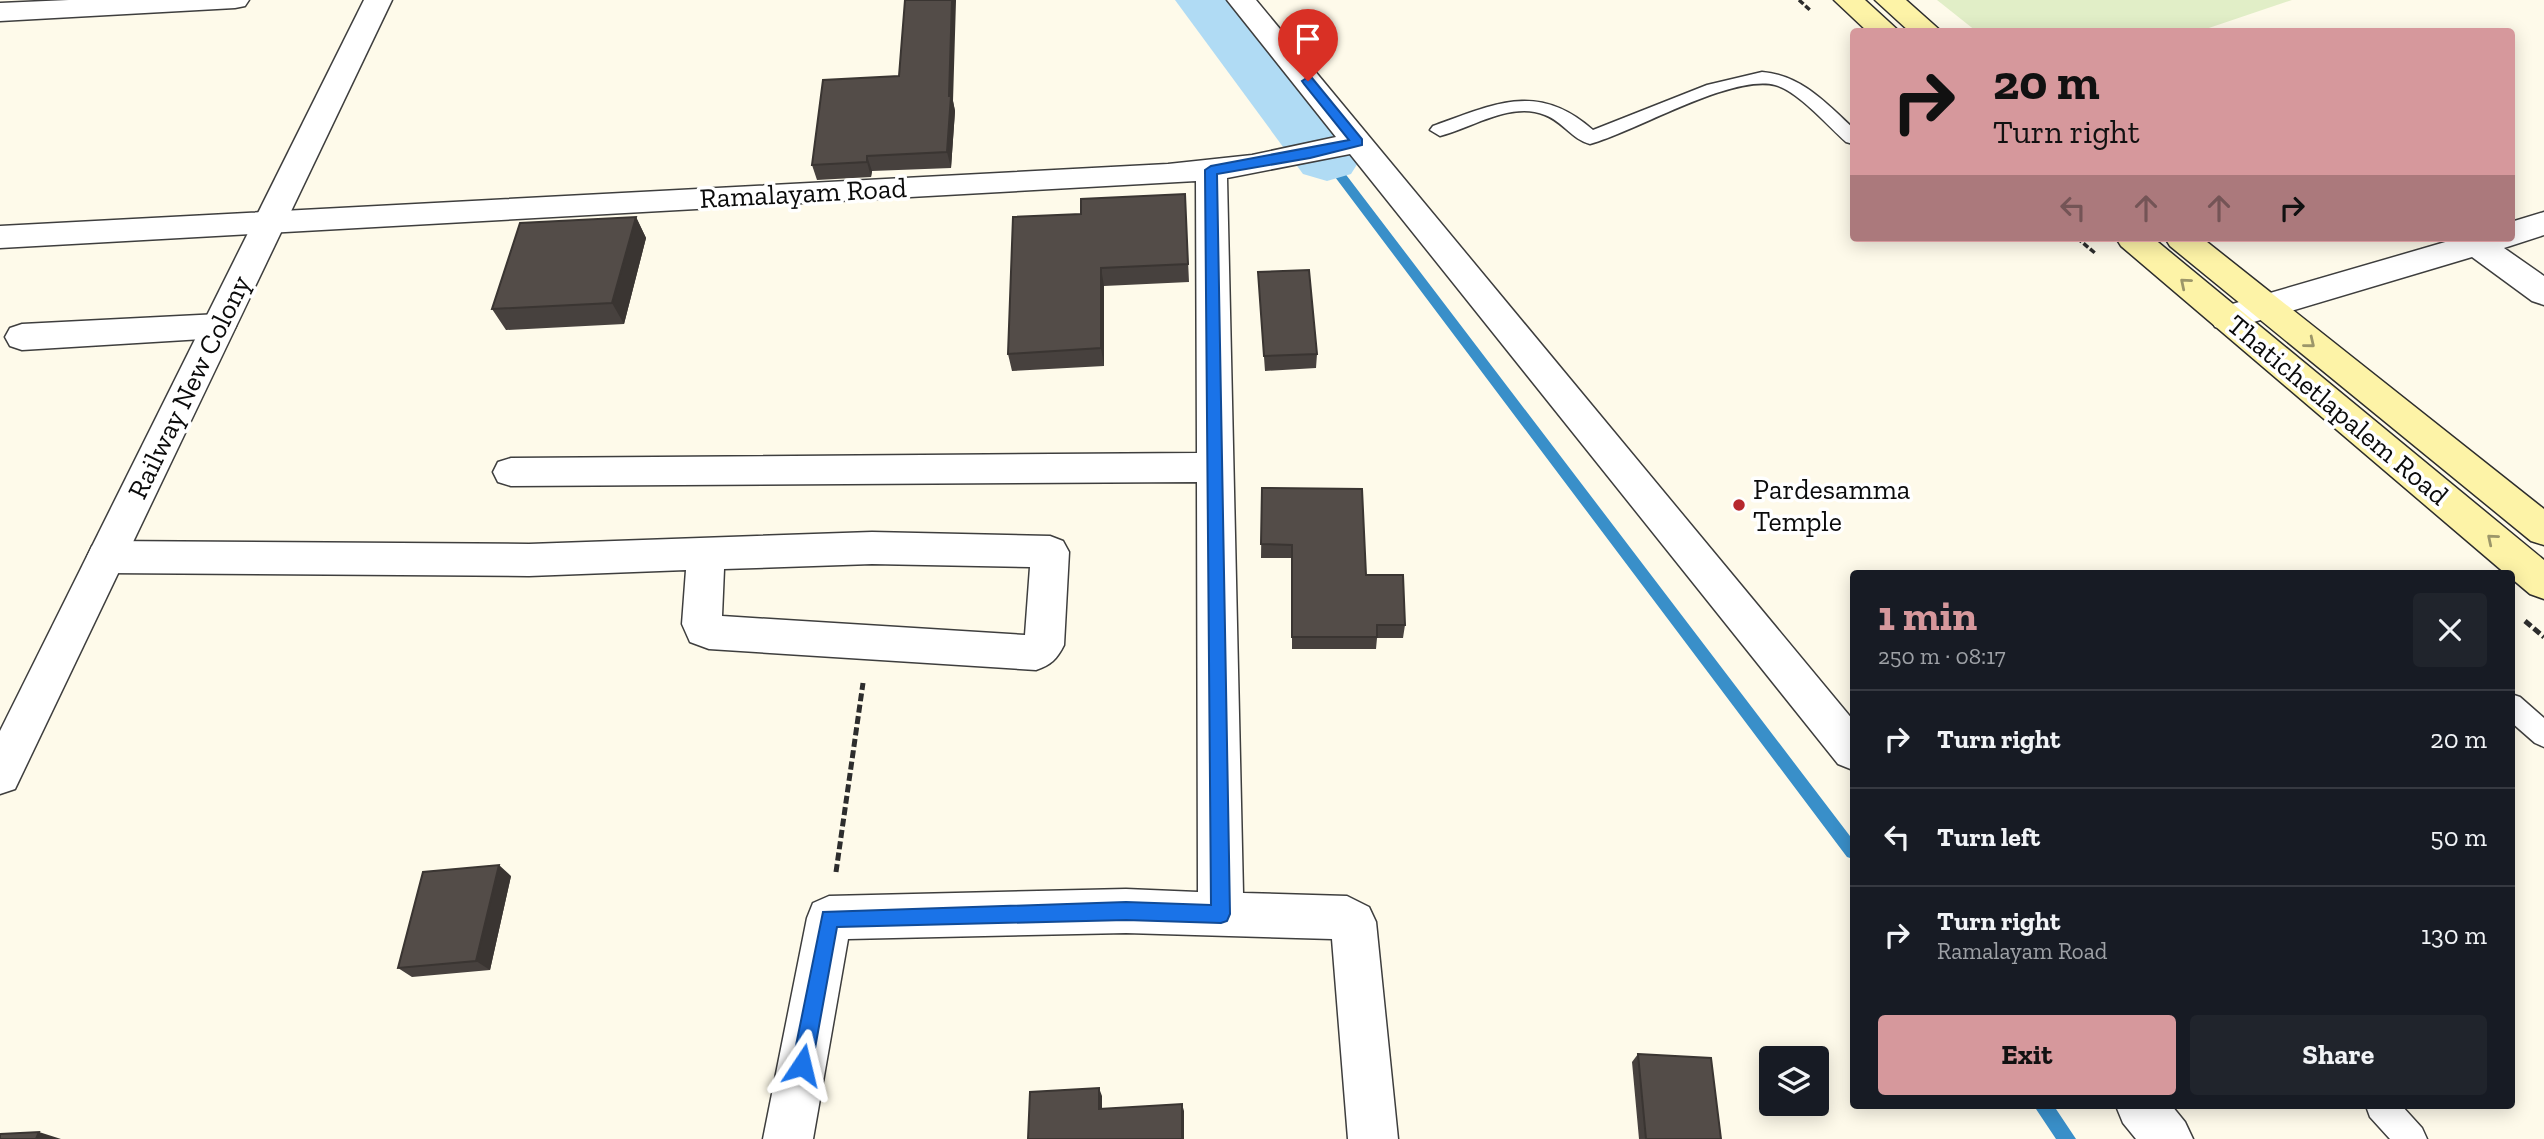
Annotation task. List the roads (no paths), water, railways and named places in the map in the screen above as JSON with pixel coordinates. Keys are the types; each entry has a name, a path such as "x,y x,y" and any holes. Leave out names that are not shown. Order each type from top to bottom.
{"main road":[{"path":"1848,0 1881,28"},
{"path":"1889,0 1923,28"},
{"name":"Thatichetlapalem Road","path":"2137,242 2544,583"},
{"name":"Thatichetlapalem Road","path":"2186,242 2544,530"}],"street":[{"path":"0,12 235,0"},
{"name":"Railway New Colony","path":"0,775 378,0"},
{"path":"1241,0 1334,148 1850,748"},
{"name":"Ramalayam Road","path":"0,237 1211,170 1334,148"},
{"path":"1211,170 1221,914"},
{"path":"2515,233 2544,223"},
{"path":"2227,318 2485,242"},
{"path":"2489,242 2544,293"},
{"path":"22,337 219,326"},
{"path":"511,472 1215,467"},
{"path":"106,557 529,560 872,548 1050,552 1044,645 1036,653 704,630 706,555"},
{"path":"788,1139 829,918 1126,911 1347,918 1353,922 1373,1139"},
{"path":"2143,1109 2168,1139"}],"lane":[{"path":"1440,130 1503,108 1530,104 1551,107 1570,116 1590,138 1735,82 1765,75 1794,88 1850,135"},
{"path":"2515,709 2544,735"},
{"path":"2384,1109 2412,1139"}],"waterway":[{"path":"1206,0 1327,158"},
{"path":"1327,158 1850,848"},
{"path":"2045,1109 2067,1139"}],"place":[{"name":"Pardesamma Temple","path":"1739,505"}]}
